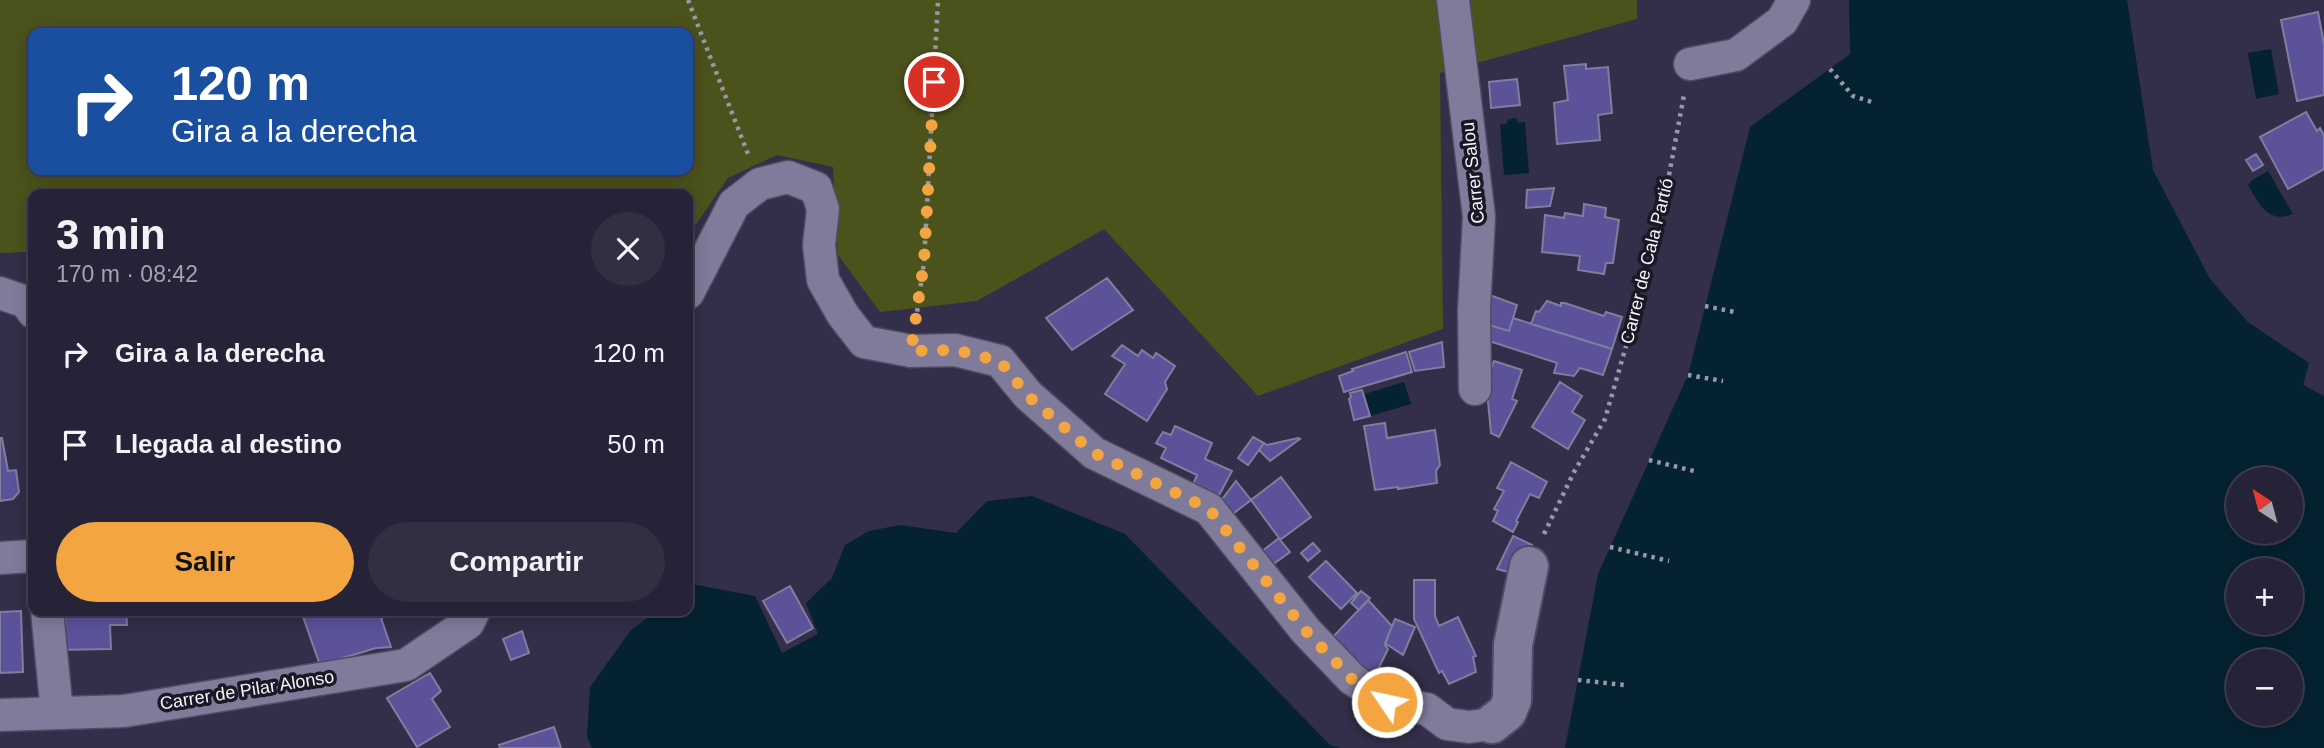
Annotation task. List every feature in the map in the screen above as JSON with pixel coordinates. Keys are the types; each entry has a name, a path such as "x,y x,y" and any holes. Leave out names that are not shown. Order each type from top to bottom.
{"street":[{"name":"Carrer Salou","path":"1453,0 1479,217 1474,310 1475,389"},
{"path":"1690,64 1736,55 1782,20 1794,0"},
{"path":"693,283 734,204 760,184 788,177 816,188 823,209 819,245 823,280 843,315 864,342 911,351 955,350 1000,361 1028,396 1094,453 1209,509 1306,631 1352,679 1387,702 1427,709 1447,724 1469,727 1492,724 1507,712 1512,700 1513,645 1529,566"},
{"path":"0,293 28,305"},
{"path":"0,558 28,556"},
{"path":"47,616 57,713"},
{"name":"Carrer de Pilar Alonso","path":"0,715 124,710 406,665 468,623 472,616"}],"path":[{"path":"688,0 760,184"},
{"path":"911,351 924,262 938,0"},
{"name":"Carrer de Cala Partió","path":"1529,566 1574,472 1605,419 1664,202 1690,64"},
{"path":"1830,68 1853,96 1875,103"},
{"path":"1705,306 1735,312"},
{"path":"1688,375 1723,381"},
{"path":"1649,460 1694,471"},
{"path":"1610,547 1669,561"},
{"path":"1578,680 1624,685"}],"green space":[{"path":"0,0 1637,0 1637,19 1440,73 1443,329 1258,396 1104,229 977,301 880,312 838,255 833,167 777,155 728,178 693,229 693,189 28,189 28,255 26,252 0,253"}],"water":[{"path":"1849,0 2127,0 2153,170 2210,279 2248,322 2309,363 2303,385 2324,396 2324,748 1565,748 1598,574 1688,375 1750,127 1850,54"},
{"path":"2271,49 2279,94 2256,99 2248,53"},
{"path":"1516,118 1518,123 1525,122 1529,173 1504,175 1500,124 1506,124 1509,119"},
{"path":"2268,171 2293,214 2271,214 2260,205 2252,192 2248,185 2251,181"},
{"path":"1404,382 1411,404 1371,416 1365,394"},
{"path":"1032,496 1125,534 1330,745 1340,748 592,748 587,736 590,687 631,630 650,616 693,616 693,584 755,596 782,653 818,634 806,603 832,578 845,545 869,531 900,525 956,533 987,501"}],"building":[{"path":"2318,12 2324,44 2324,95 2297,101 2281,20"},
{"path":"1586,64 1586,69 1608,67 1612,113 1598,115 1600,140 1557,144 1554,103 1568,100 1564,66"},
{"path":"1517,79 1520,105 1491,108 1489,82"},
{"path":"2306,112 2317,131 2320,128 2324,136 2324,169 2288,189 2260,137"},
{"path":"2256,154 2263,165 2253,171 2246,160"},
{"path":"1554,188 1550,206 1526,208 1527,190"},
{"path":"1584,204 1606,208 1605,217 1619,220 1613,263 1606,263 1604,274 1578,270 1580,256 1542,252 1545,215 1564,218 1565,213 1583,216"},
{"path":"1107,278 1133,310 1072,350 1046,318"},
{"path":"1487,294 1517,305 1509,331 1489,325"},
{"path":"1547,301 1561,306 1561,303 1565,303 1604,316 1606,312 1622,317 1612,349 1531,324 1536,311 1539,312"},
{"path":"1513,318 1612,349 1603,375 1580,368 1574,376 1554,373 1557,363 1489,341 1489,325 1509,331"},
{"path":"1442,342 1444,367 1415,371 1409,352"},
{"path":"1122,345 1138,356 1142,350 1153,358 1156,353 1175,366 1165,382 1167,389 1147,421 1105,394 1125,364 1112,356"},
{"path":"1406,352 1412,372 1344,392 1339,376 1353,371 1352,369"},
{"path":"1494,361 1522,370 1512,399 1517,401 1499,437 1491,433 1486,381"},
{"path":"1560,382 1582,396 1572,412 1585,420 1568,449 1532,427"},
{"path":"1362,390 1370,416 1354,420 1350,393"},
{"path":"1385,423 1387,438 1435,430 1440,465 1436,471 1437,483 1375,490 1364,426"},
{"path":"1175,426 1212,443 1205,459 1232,471 1216,501 1192,487 1197,475 1161,458 1166,448 1156,443 1163,432 1171,435"},
{"path":"1253,437 1264,443 1248,465 1238,458"},
{"path":"0,438 8,471 16,470 19,492 13,499 0,501"},
{"path":"1300,439 1270,461 1259,450 1264,443 1267,445"},
{"path":"1511,462 1547,482 1539,498 1530,494 1513,532 1493,521 1498,511 1494,509 1504,491 1497,488"},
{"path":"1281,477 1311,517 1280,540 1290,552 1268,568 1257,555 1279,538 1251,500"},
{"path":"1236,481 1251,500 1230,516 1220,502"},
{"path":"1513,536 1532,545 1516,574 1497,569"},
{"path":"1313,543 1320,551 1308,561 1301,553"},
{"path":"1326,561 1357,593 1341,609 1309,577"},
{"path":"1414,580 1435,580 1435,616 1439,626 1458,617 1476,656 1473,657 1476,672 1449,684 1442,671 1439,673 1414,619"},
{"path":"790,586 813,628 787,643 763,601"},
{"path":"1361,591 1370,598 1359,610 1351,603"},
{"path":"1368,600 1392,626 1385,645 1388,649 1371,684 1330,640"},
{"path":"21,611 23,672 0,673 0,612"},
{"path":"65,616 126,616 127,625 110,625 111,649 57,650 57,635 65,634"},
{"path":"303,616 390,616 381,618 391,647 376,648 320,665"},
{"path":"1395,619 1415,627 1403,655 1385,643"},
{"path":"522,631 529,653 511,660 503,639"},
{"path":"430,673 441,691 432,699 450,727 417,747 387,698"},
{"path":"554,727 561,748 500,748 499,745"}],"route":[{"path":"934,82 924,262 911,351 955,350 1000,361 1028,396 1094,453 1209,509 1306,631 1352,679 1387,702"}]}
